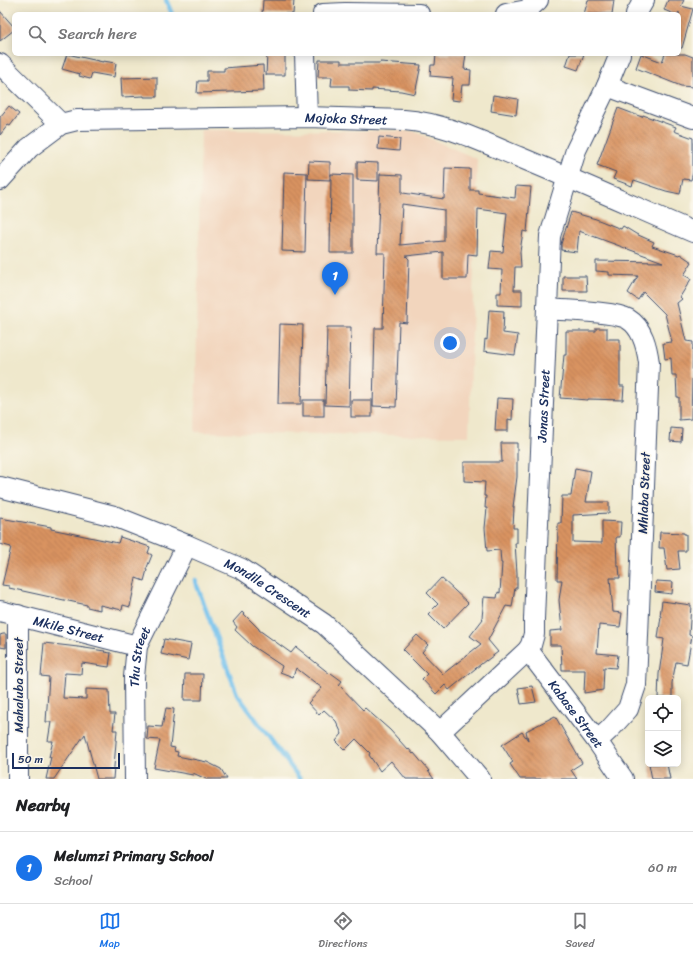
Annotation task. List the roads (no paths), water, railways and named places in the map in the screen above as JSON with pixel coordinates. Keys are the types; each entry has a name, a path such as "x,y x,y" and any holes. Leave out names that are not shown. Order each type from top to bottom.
{"street":[{"path":"516,12 527,10 538,0"},
{"path":"637,12 644,0"},
{"path":"305,56 307,117"},
{"name":"Jonas Street","path":"440,732 528,650 534,634 550,236 576,150 607,86 619,56"},
{"path":"0,64 61,124"},
{"path":"607,86 693,118"},
{"name":"Mojoka Street","path":"0,180 29,148 61,124 77,120 307,117 398,119 429,123 468,136 693,232"},
{"name":"Mhlaba Street","path":"548,309 612,314 628,319 640,331 647,351 649,363 636,685 628,709 597,741"},
{"name":"Mondile Crescent","path":"0,487 114,516 242,569 324,624 440,732 480,779"},
{"name":"Thu Street","path":"135,779 134,677 137,646 187,545"},
{"name":"Mkile Street","path":"9,613 137,646"},
{"name":"Mahaluba Street","path":"9,613 18,779"},
{"name":"Kabase Street","path":"528,650 597,741 623,779"}],"waterway":[{"path":"166,0 171,12"},
{"path":"195,580 237,694 300,779"}],"place":[{"name":"Melumzi Primary School","path":"335,295"}]}
